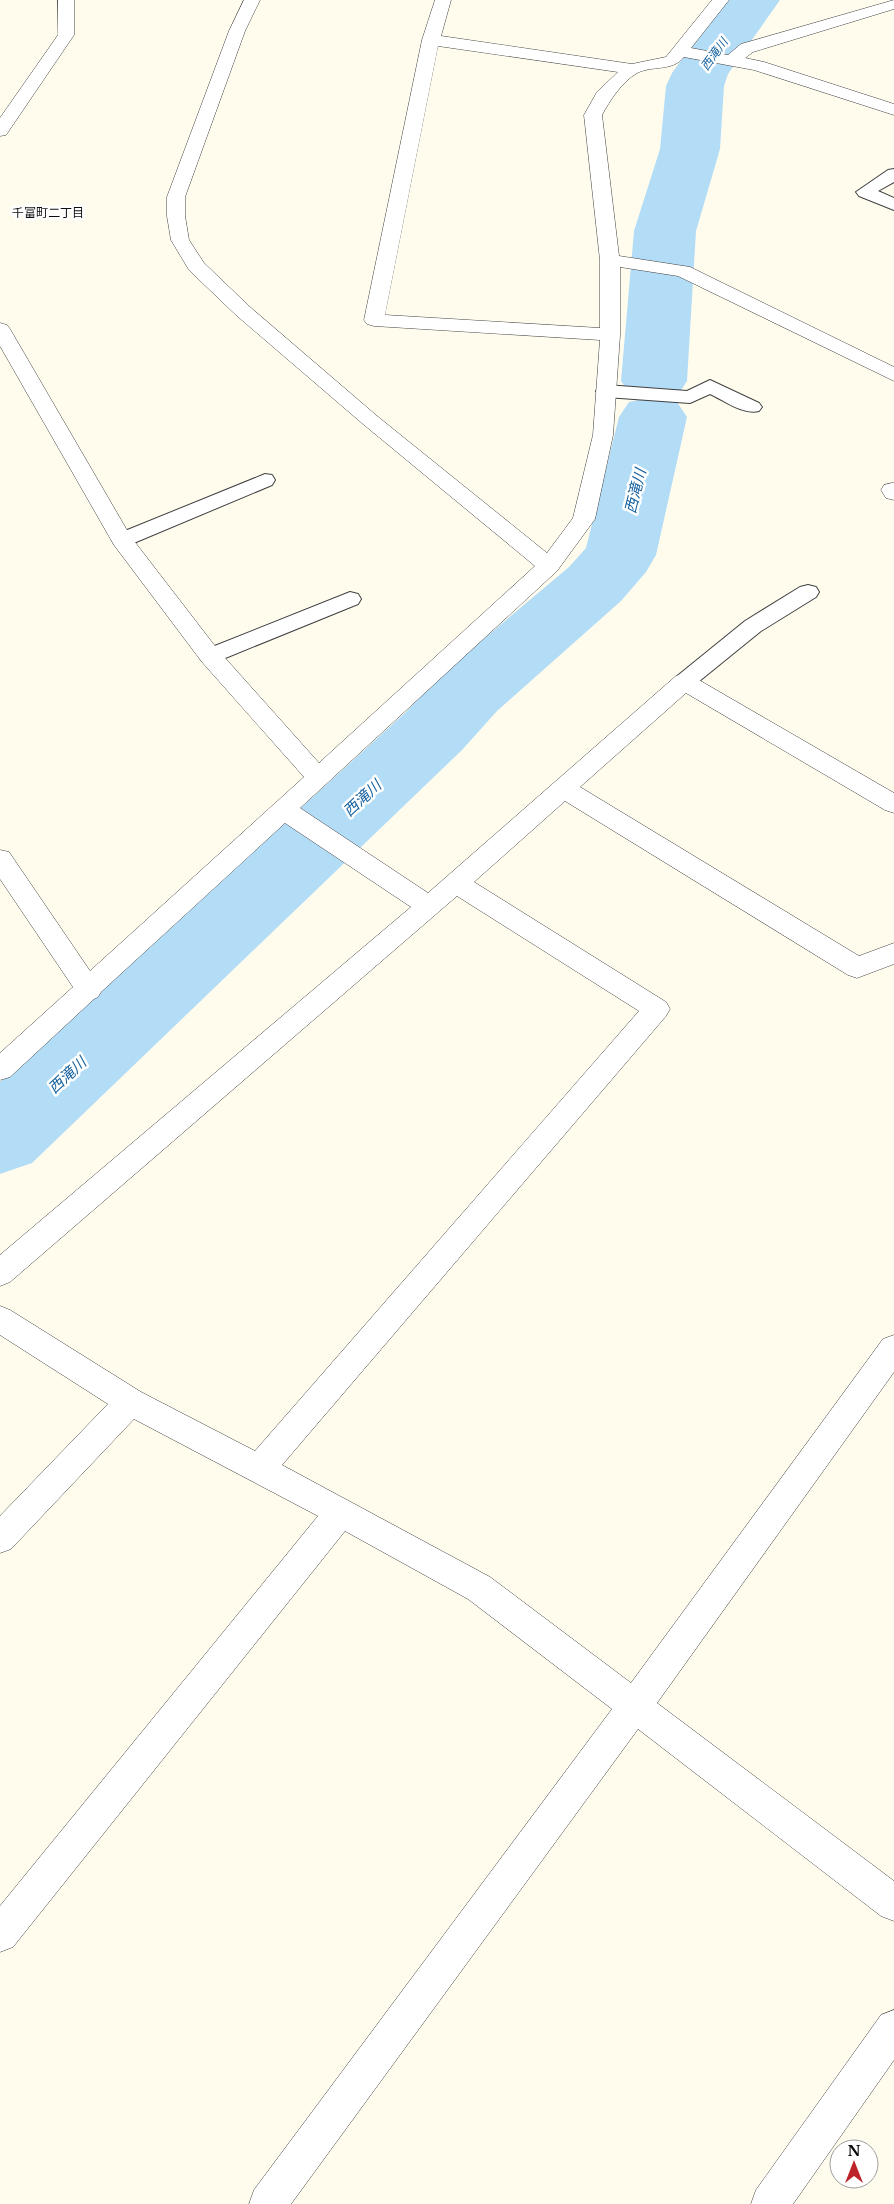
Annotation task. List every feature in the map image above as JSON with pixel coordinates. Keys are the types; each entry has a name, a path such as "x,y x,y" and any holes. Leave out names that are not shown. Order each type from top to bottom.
{"street":[{"path":"0,131 66,35 66,0"},
{"path":"252,0 237,31 176,197 176,216 180,240 196,266 243,311 370,420 549,566"},
{"path":"443,0 431,40 374,320 610,335"},
{"path":"431,40 632,69 672,61 721,0"},
{"path":"727,59 747,48 894,4"},
{"path":"680,51 758,66 894,110"},
{"path":"0,1070 549,566 584,519 603,435 610,335 610,260 593,115 603,96 632,69"},
{"path":"610,260 683,271 894,375"},
{"path":"0,328 122,540 210,656 319,778"},
{"path":"0,1273 456,883 684,682 894,804"},
{"path":"564,789 857,968 894,953"},
{"path":"284,810 429,906"},
{"path":"0,860 89,990"},
{"path":"258,1470 657,1009 456,883"},
{"path":"0,1318 130,1402 341,1512 479,1588 894,1902"},
{"path":"268,2204 634,1707 894,1348"},
{"path":"0,1538 130,1402"},
{"path":"0,1934 341,1512"},
{"path":"770,2204 894,2028"}],"lane":[{"path":"894,174 865,192 894,205"},
{"path":"606,391 690,397 710,386 752,408"},
{"path":"122,540 265,480"},
{"path":"684,682 753,626 808,592"},
{"path":"210,656 350,599"}],"waterway":[{"name":"西滝川","path":"654,381 665,231 690,149 695,86 700,73 753,0"},
{"name":"西滝川","path":"0,1137 223,930 376,783 434,731 470,692 595,584 620,555 653,417"}],"district":[{"name":"千富町二丁目","path":"48,212"}]}
